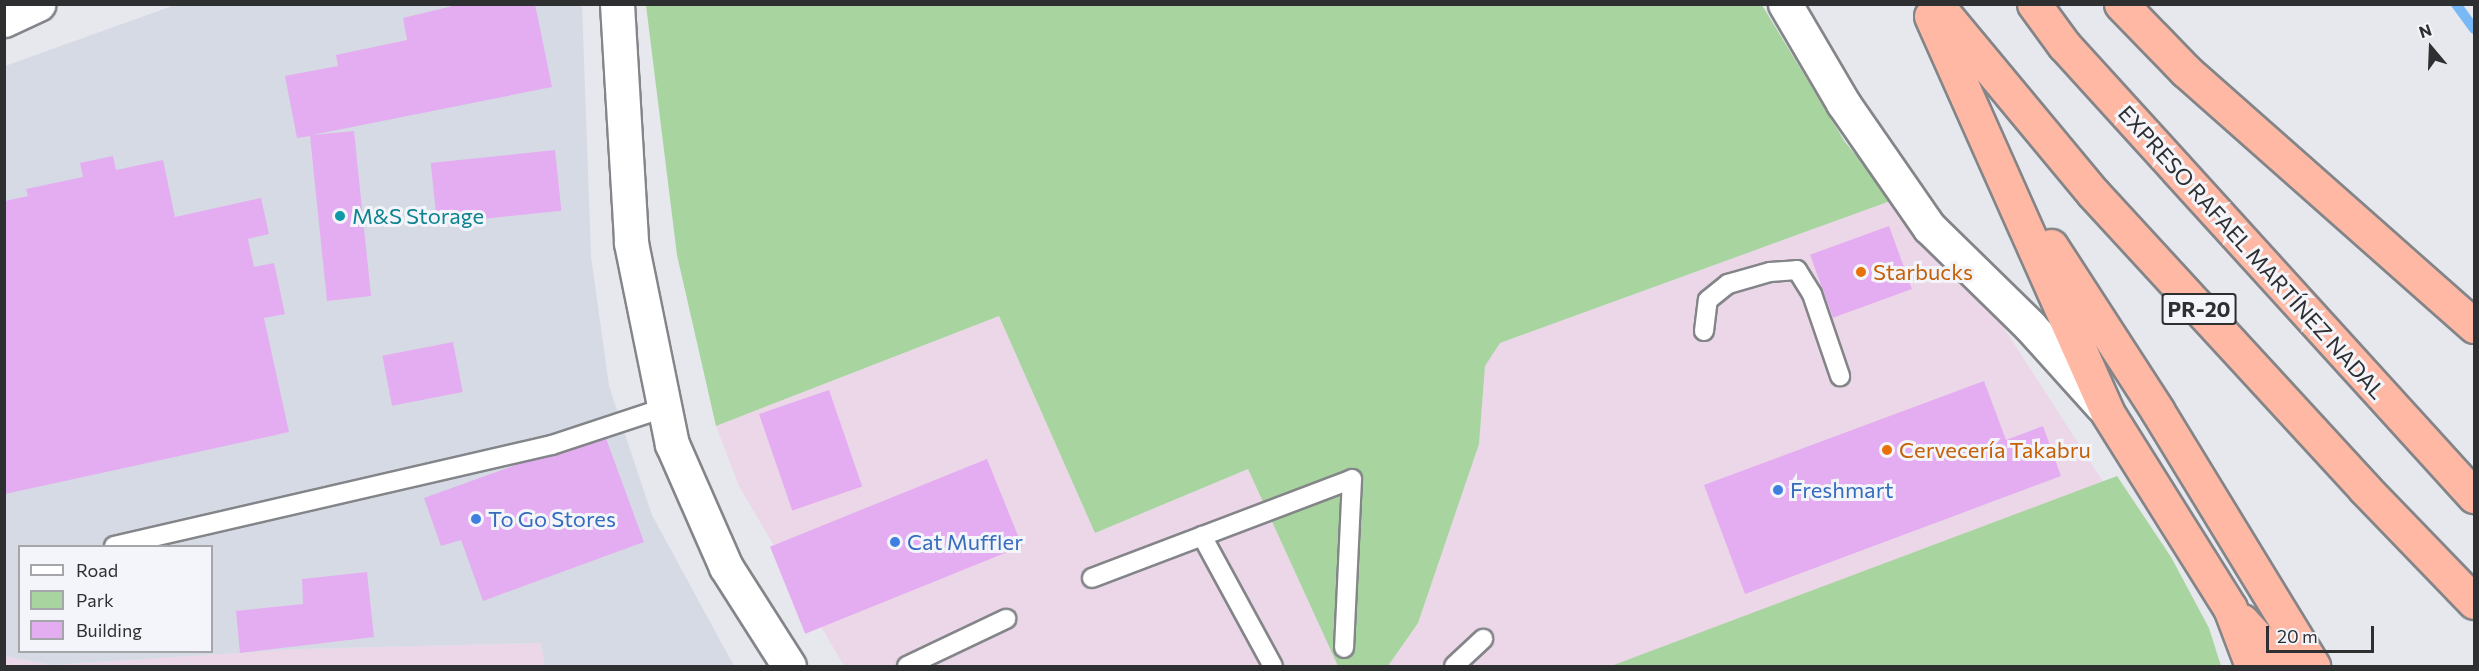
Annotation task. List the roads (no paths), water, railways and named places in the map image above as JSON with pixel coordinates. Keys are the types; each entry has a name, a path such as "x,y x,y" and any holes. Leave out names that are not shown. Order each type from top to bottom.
{"highway":[{"path":"1926,4 2107,412 2230,608 2283,666"},
{"name":"PR-20","path":"1936,4 2093,193 2365,489 2475,602"},
{"name":"EXPRESO RAFAEL MARTÍNEZ NADAL","path":"2034,4 2064,45 2475,496"},
{"path":"2121,4 2186,70 2475,326"},
{"path":"1992,157 2157,410 2313,666"},
{"path":"2230,608 2252,666"}],"street":[{"path":"4,20 39,4"},
{"path":"617,4 632,243 672,444 726,567 789,666"},
{"path":"1785,4 1843,103 1929,226 2030,326 2107,412"}],"lane":[{"path":"1704,331 1708,300 1728,284 1770,272 1797,270 1812,294 1840,376"},
{"path":"118,545 552,445 664,408"},
{"path":"1092,578 1352,479 1344,648"},
{"path":"1202,536 1273,666"},
{"path":"912,665 1006,619"},
{"path":"1454,666 1483,639"}],"waterway":[{"path":"2456,4 2474,29"}],"place":[{"name":"M&S Storage","path":"340,216"},
{"name":"Starbucks","path":"1861,272"},
{"name":"Cervecería Takabru","path":"1887,450"},
{"name":"Freshmart","path":"1778,490"},
{"name":"To Go Stores","path":"476,519"},
{"name":"Cat Muffler","path":"895,542"}]}
